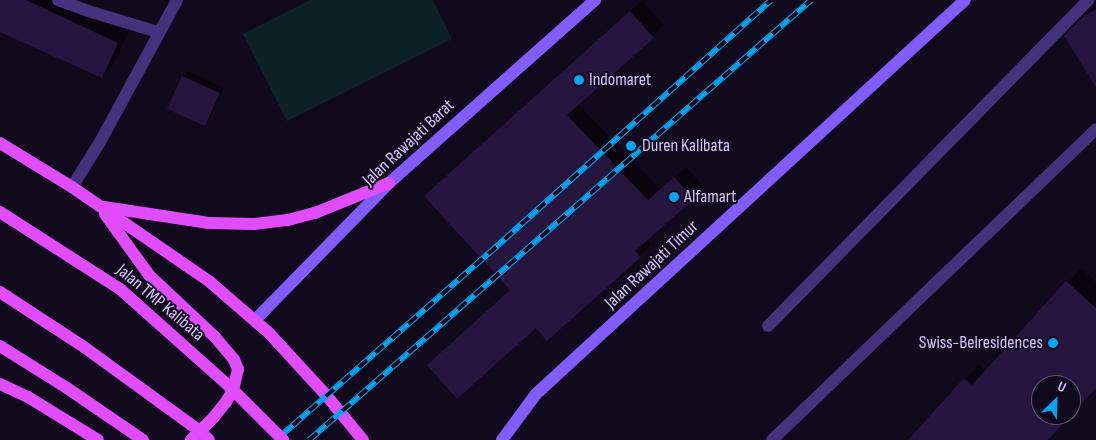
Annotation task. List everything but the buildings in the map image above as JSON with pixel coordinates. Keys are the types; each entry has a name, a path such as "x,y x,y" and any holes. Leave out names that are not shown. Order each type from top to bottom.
{"main road":[{"path":"0,143 72,187 210,282 255,320 326,395 363,440"},
{"path":"99,206 209,223 254,224 288,220 315,212 389,184"},
{"path":"99,206 149,275 215,336 234,360 238,369 233,390 226,402 214,417 190,440"},
{"name":"Jalan TMP Kalibata","path":"0,212 120,289 231,388 283,440"},
{"path":"0,292 84,347 201,432 209,440"},
{"path":"0,346 67,388 143,440"},
{"path":"0,384 28,397 98,440"}],"street":[{"name":"Jalan Rawajati Barat","path":"255,320 389,184 595,0"},
{"name":"Jalan Rawajati Timur","path":"502,440 536,394 965,0"}],"lane":[{"path":"58,0 158,32"},
{"path":"72,187 100,142 177,0"},
{"path":"768,326 1088,0"},
{"path":"772,440 1096,129"}],"green space":[{"path":"310,0 433,0 452,39 287,121 243,34"}],"railway":[{"path":"276,440 488,254 771,0"},
{"path":"309,440 811,0"}],"place":[{"name":"Indomaret","path":"579,80"},
{"name":"Duren Kalibata","path":"631,146"},
{"name":"Alfamart","path":"674,197"},
{"name":"Swiss-Belresidences","path":"1053,343"}]}
